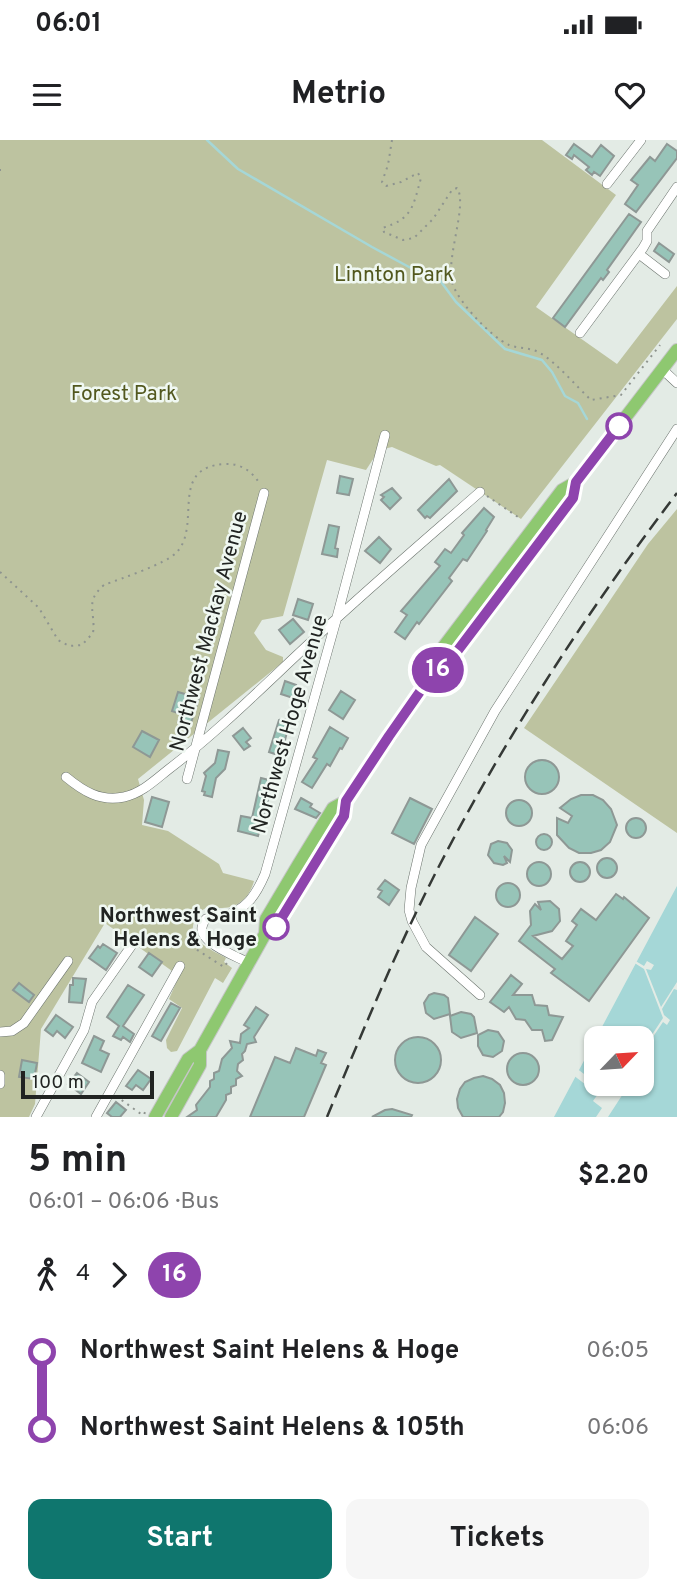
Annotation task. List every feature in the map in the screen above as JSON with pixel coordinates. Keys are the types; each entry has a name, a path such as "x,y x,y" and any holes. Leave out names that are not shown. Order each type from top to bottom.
{"highway":[{"path":"156,1116 188,1059 200,1050 265,934 266,919 323,823 333,808 346,801 433,673 435,658 562,490 576,482 677,350"},
{"path":"171,1117 200,1065 200,1050"}],"street":[{"path":"607,184 641,140"},
{"path":"580,332 639,254 647,241 647,231 677,187"},
{"path":"639,254 665,275"},
{"path":"662,369 677,383"},
{"path":"480,995 426,947 412,921 409,910 411,888 421,845 502,700 677,429"},
{"name":"Northwest Hoge Avenue","path":"249,963 205,939 200,930 201,924 205,919 223,916 250,902 265,874 385,435"},
{"path":"66,777 81,790 96,796 124,797 148,786 193,751 337,617 480,492"},
{"name":"Northwest Mackay Avenue","path":"187,779 264,493"},
{"path":"36,1117 84,1030 92,1002 132,945"},
{"path":"0,1032 12,1031 24,1023 68,961"},
{"path":"96,1117 180,967"},
{"path":"0,1075 0,1084"}],"path":[{"path":"392,140 382,183 386,186 401,183 418,173 421,178 408,216 397,224 382,228 384,232 403,240 414,238 433,219 452,190 457,188 460,192 459,215 450,271 453,286 460,300 497,338 507,344 532,349 543,355 591,400 621,395 660,345"},
{"path":"0,572 39,608 58,640 75,647 85,643 93,633 91,608 97,591 104,585 165,562 175,554 183,543 189,526 187,498 190,487 204,470 227,463 240,466 251,472 259,481 264,493"},
{"path":"480,492 521,519"},
{"path":"191,946 224,967 232,954"},
{"path":"110,1092 144,1115 147,1109 156,1116"}],"green space":[{"path":"0,140 542,140 616,195 536,307 617,364 677,286 677,319 521,519 440,465 436,466 392,447 379,450 366,470 327,460 283,616 262,620 254,633 266,650 283,657 283,662 138,779 144,800 142,825 168,831 219,864 223,873 254,881 250,892 239,903 234,906 204,909 197,916 193,927 197,939 226,958 224,962 232,968 223,983 215,978 177,1051 171,1052 167,1048 166,1040 182,1008 169,999 179,976 105,923 41,1029 35,1104 29,1117 0,1117"},
{"path":"677,509 677,833 524,728 648,544"}],"water":[{"path":"677,886 677,1117 554,1117 584,1061 584,1096 654,1096 654,1026 602,1026"}],"pier":[{"path":"634,960 644,966 647,961 654,965 651,970 646,969 661,1007 677,982 677,990 674,989 662,1009 670,1020 667,1025 663,1022 654,1035 663,1018 644,969 633,962"},
{"path":"576,1068 584,1074 584,1083 573,1075"},
{"path":"597,1096 622,1096 608,1117 596,1117 602,1108 593,1101"}],"building":[{"path":"574,144 592,157 601,145 614,156 600,176 594,172 592,175 586,170 589,167 574,155 572,159 566,155"},
{"path":"667,144 677,151 677,158 636,212 625,204 638,185 631,180 650,157 655,161"},
{"path":"629,214 641,222 607,270 609,272 603,280 601,278 565,327 553,318"},
{"path":"659,243 674,254 669,262 654,251"},
{"path":"340,476 353,479 349,495 337,493"},
{"path":"449,479 457,491 430,518 425,518 418,510"},
{"path":"392,488 401,498 390,509 381,500 384,497 381,495"},
{"path":"484,508 494,517 487,531 467,561 463,559 449,578 452,581 405,639 395,632 407,615 401,611 440,566 435,562 445,549 451,553 464,535 462,533"},
{"path":"329,525 339,527 335,548 338,549 337,557 322,554"},
{"path":"379,537 391,549 380,563 365,551"},
{"path":"298,599 313,604 308,620 293,615"},
{"path":"293,619 304,632 290,644 279,630"},
{"path":"285,681 296,685 293,698 281,694"},
{"path":"341,691 355,700 343,719 329,710"},
{"path":"178,692 199,698 190,726 178,722 181,714 172,711"},
{"path":"279,720 290,720 281,756 269,752"},
{"path":"330,727 348,738 312,788 302,782 317,759 313,757"},
{"path":"243,728 251,738 246,742 250,746 244,750 233,736"},
{"path":"142,731 159,740 150,757 133,747"},
{"path":"218,750 229,752 225,769 216,778 212,797 204,795 205,792 202,791 206,776 204,773 215,763"},
{"path":"542,760 554,765 559,777 554,789 542,794 530,789 525,777 530,765"},
{"path":"261,778 273,781 258,836 238,831 241,816 252,818"},
{"path":"581,795 593,795 603,800 611,809 617,825 610,842 601,850 591,853 579,853 569,848 557,835 557,818 568,823 572,816 560,808"},
{"path":"152,797 169,802 162,827 145,822"},
{"path":"301,798 312,804 310,807 320,813 316,818 295,809"},
{"path":"410,798 432,809 414,844 392,833"},
{"path":"519,800 528,804 532,813 528,822 519,826 510,822 506,813 510,804"},
{"path":"636,818 643,821 646,828 643,835 636,838 629,835 626,828 629,821"},
{"path":"544,834 550,836 550,848 544,850 538,848 536,842 538,836"},
{"path":"498,841 507,843 512,850 510,862 504,856 507,863 503,865 494,863 488,855 491,844"},
{"path":"603,858 611,858 617,868 611,878 603,878 597,872 597,864"},
{"path":"539,862 548,865 551,874 548,883 539,886 530,883 527,874 530,865"},
{"path":"576,862 584,862 590,872 584,882 576,882 570,876 570,868"},
{"path":"385,880 399,890 389,905 378,897 382,891 378,889"},
{"path":"508,883 517,886 520,895 517,904 508,907 499,904 496,895 499,886"},
{"path":"616,894 623,899 624,897 649,918 589,1001 551,973 555,969 519,941 531,925 530,911 535,904 541,910 538,902 550,901 559,909 560,921 552,931 533,936 562,959 573,946 566,941 577,925 572,921 581,909 596,920"},
{"path":"475,917 498,934 471,971 449,955"},
{"path":"103,944 117,953 106,970 89,958 98,946 100,948"},
{"path":"149,953 162,962 152,976 139,967"},
{"path":"511,975 522,984 513,995 532,995 535,1005 547,1006 549,1015 563,1017 552,1040 545,1041 542,1030 532,1030 525,1020 516,1019 509,1007 504,1012 490,1002"},
{"path":"73,978 86,979 82,1003 69,1002"},
{"path":"19,983 34,995 29,1002 13,990"},
{"path":"128,985 144,995 123,1026 134,1034 130,1042 123,1037 121,1040 113,1036 119,1026 107,1017"},
{"path":"434,993 448,998 450,1014 434,1019 426,1013 424,1003 429,995"},
{"path":"171,1003 180,1008 161,1041 152,1036"},
{"path":"256,1007 268,1015 254,1037 256,1042 247,1044 242,1054 243,1060 238,1064 237,1071 242,1076 236,1079 236,1085 231,1087 231,1093 226,1095 216,1117 187,1117 197,1110 196,1105 210,1087 214,1073 219,1071 222,1059 232,1048 230,1041 240,1043 241,1034 249,1028 244,1025"},
{"path":"461,1012 474,1017 477,1033 461,1038 452,1032 450,1016"},
{"path":"56,1015 73,1027 65,1038 57,1031 53,1036 45,1030"},
{"path":"488,1030 498,1032 504,1041 502,1051 493,1057 483,1055 478,1046 478,1035"},
{"path":"94,1036 104,1041 100,1050 109,1054 101,1072 82,1063"},
{"path":"418,1037 434,1044 441,1060 434,1076 418,1083 402,1076 395,1060 402,1044"},
{"path":"296,1048 316,1056 318,1050 326,1053 321,1063 326,1065 304,1117 250,1117 275,1057 290,1063"},
{"path":"523,1053 534,1058 539,1069 534,1080 523,1085 512,1080 507,1069 512,1058"},
{"path":"22,1060 37,1063 34,1079 19,1077"},
{"path":"138,1070 151,1079 143,1090 136,1085 132,1090 126,1086"},
{"path":"77,1073 89,1082 81,1094 68,1084"},
{"path":"483,1076 500,1085 504,1093 503,1112 499,1117 463,1117 457,1099 460,1089 465,1082"},
{"path":"116,1102 126,1110 120,1117 112,1117 107,1113"},
{"path":"392,1109 412,1115 372,1117 385,1110"}],"waterway":[{"path":"207,140 238,169 409,267 436,275 456,302 505,349 542,360 565,396 578,403 587,419"}],"railway":[{"path":"327,1117 406,934 489,774 610,584 677,493"}],"bus line":[{"name":"16","path":"276,927 344,816 346,801 389,736 433,673 446,666 573,498 576,482 619,426"}],"place":[{"name":"Northwest Saint Helens & Hoge","path":"276,927"}],"park label":[{"name":"Linnton Park","path":"394,274"},
{"name":"Forest Park","path":"124,393"}]}
